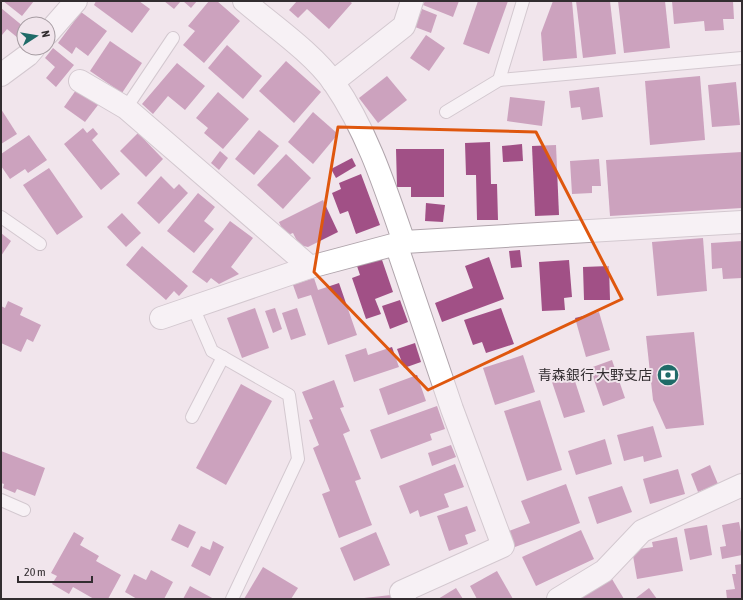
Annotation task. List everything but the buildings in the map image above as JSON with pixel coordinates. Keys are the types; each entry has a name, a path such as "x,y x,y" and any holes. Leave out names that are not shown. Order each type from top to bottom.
{"street":[{"path":"56,24 76,1"},
{"path":"244,1 309,56 333,82 377,165 452,409 503,546 400,592 405,599"},
{"path":"333,82 404,26 412,1"},
{"path":"1,75 27,56"},
{"path":"80,81 126,108 310,267"},
{"path":"160,318 310,267 400,243 742,222"},
{"path":"558,599 604,571 642,531 742,485"}],"lane":[{"path":"498,80 523,1"},
{"path":"126,108 173,38"},
{"path":"446,112 498,80 742,58"},
{"path":"1,217 40,244"},
{"path":"193,307 212,351 289,395 298,459 232,599"},
{"path":"192,417 223,358"},
{"path":"1,500 24,510"}],"highlighted area":[{"path":"338,127 536,132 622,299 428,390 314,272"}],"place":[{"name":"青森銀行 大野支店","path":"668,375"}]}
